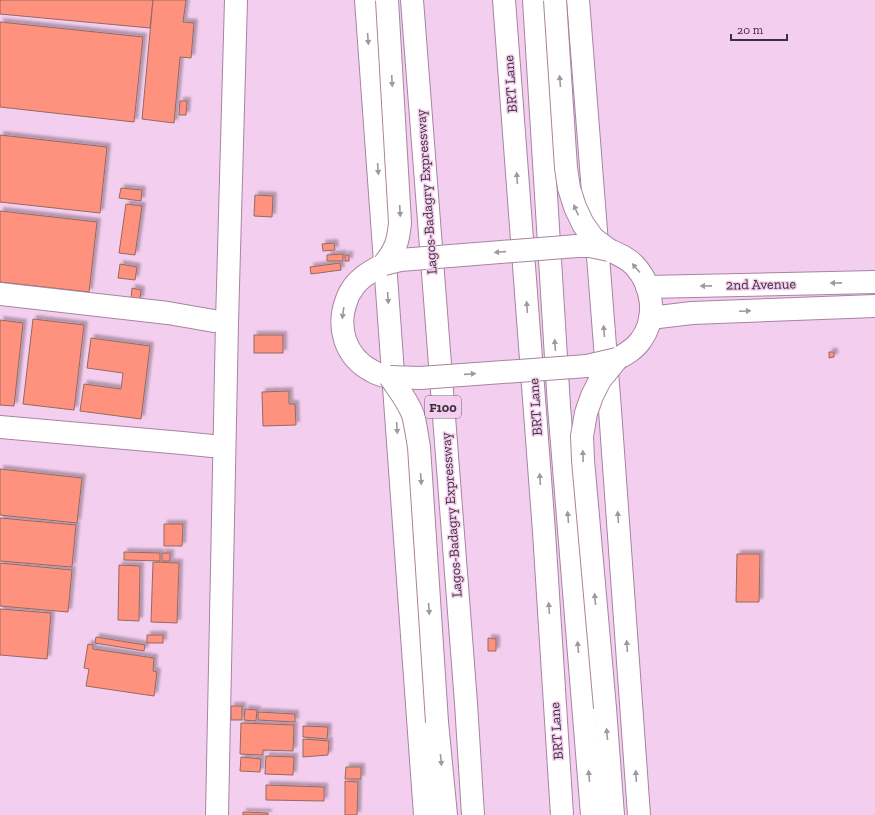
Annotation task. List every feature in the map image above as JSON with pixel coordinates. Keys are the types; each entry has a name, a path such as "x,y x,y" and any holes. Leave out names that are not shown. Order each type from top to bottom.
{"main road":[{"path":"205,815 214,321 222,0"},
{"path":"217,815 227,322 236,0"},
{"path":"366,0 425,815"},
{"path":"384,264 393,252 398,238 400,223 388,0"},
{"name":"Lagos-Badagry Expressway","path":"412,0 466,703 473,815"},
{"path":"422,0 455,465 477,815"},
{"name":"BRT Lane","path":"504,0 544,532 562,815"},
{"path":"534,0 559,406 592,815"},
{"path":"555,0 568,188 575,208 583,224 593,238 609,250 623,257 634,266 643,277 651,300 650,318 647,329 641,341 630,351 617,359 587,366 420,378 390,377 372,372 353,355 346,343 342,327 343,309 350,291 360,279 384,264 400,260 577,246 590,246 609,250"},
{"path":"578,0 610,410 639,815"},
{"name":"2nd Avenue","path":"647,287 875,282"},
{"path":"0,294 214,321"},
{"name":"2nd Avenue","path":"650,318 692,313 875,306"},
{"path":"613,815 582,436 586,413 592,396 600,380 617,359"},
{"path":"390,377 406,401 412,415 417,436 437,722 446,815"},
{"path":"0,427 212,446"}],"building":[{"path":"0,0 153,0 150,28 0,14"},
{"path":"153,0 186,0 183,22 194,23 191,58 180,57 174,123 142,119"},
{"path":"0,22 143,37 134,122 0,107"},
{"path":"180,101 187,101 186,115 179,115"},
{"path":"0,135 107,147 100,213 0,202"},
{"path":"121,188 142,190 141,201 119,198"},
{"path":"255,195 273,196 272,217 254,216"},
{"path":"126,204 142,206 135,255 119,253"},
{"path":"0,211 97,222 89,292 0,282"},
{"path":"334,243 335,250 323,251 322,244"},
{"path":"343,254 343,261 327,261 327,255"},
{"path":"345,255 349,255 349,261 345,261"},
{"path":"340,263 341,270 311,274 310,267"},
{"path":"120,264 137,267 135,280 118,278"},
{"path":"132,288 141,290 140,300 131,299"},
{"path":"33,319 84,325 74,410 23,404"},
{"path":"0,320 23,323 14,406 0,405"},
{"path":"254,335 283,335 283,353 254,353"},
{"path":"91,338 150,346 141,419 80,411 84,384 121,389 123,373 87,368"},
{"path":"829,352 834,352 834,357 829,358"},
{"path":"289,391 289,404 295,404 296,425 263,426 262,392"},
{"path":"0,469 82,478 77,523 0,515"},
{"path":"0,518 76,525 72,567 0,561"},
{"path":"164,524 183,524 182,546 164,546"},
{"path":"124,552 160,553 160,561 124,560"},
{"path":"162,553 170,553 170,561 162,561"},
{"path":"737,554 760,554 759,602 736,602"},
{"path":"153,562 179,563 177,623 151,622"},
{"path":"0,563 72,570 68,612 0,606"},
{"path":"119,565 140,566 139,621 118,620"},
{"path":"0,609 51,613 47,659 0,655"},
{"path":"147,635 163,635 163,643 147,643"},
{"path":"96,637 145,645 144,651 95,643"},
{"path":"488,638 496,639 496,651 488,651"},
{"path":"88,644 93,645 93,649 154,658 153,671 157,672 154,696 86,686 89,669 84,668"},
{"path":"231,706 242,706 242,720 231,720"},
{"path":"245,709 257,710 256,721 244,720"},
{"path":"258,712 295,714 295,722 258,720"},
{"path":"241,723 294,725 293,751 263,750 263,755 240,754"},
{"path":"303,726 328,727 327,739 303,737"},
{"path":"303,739 329,741 328,755 303,757"},
{"path":"266,756 294,757 293,775 265,774"},
{"path":"241,757 261,759 260,772 240,771"},
{"path":"346,767 361,767 361,779 345,779"},
{"path":"345,781 358,782 357,815 345,815"},
{"path":"266,785 324,787 324,801 266,800"},
{"path":"243,812 268,813 268,815 243,815"}]}
